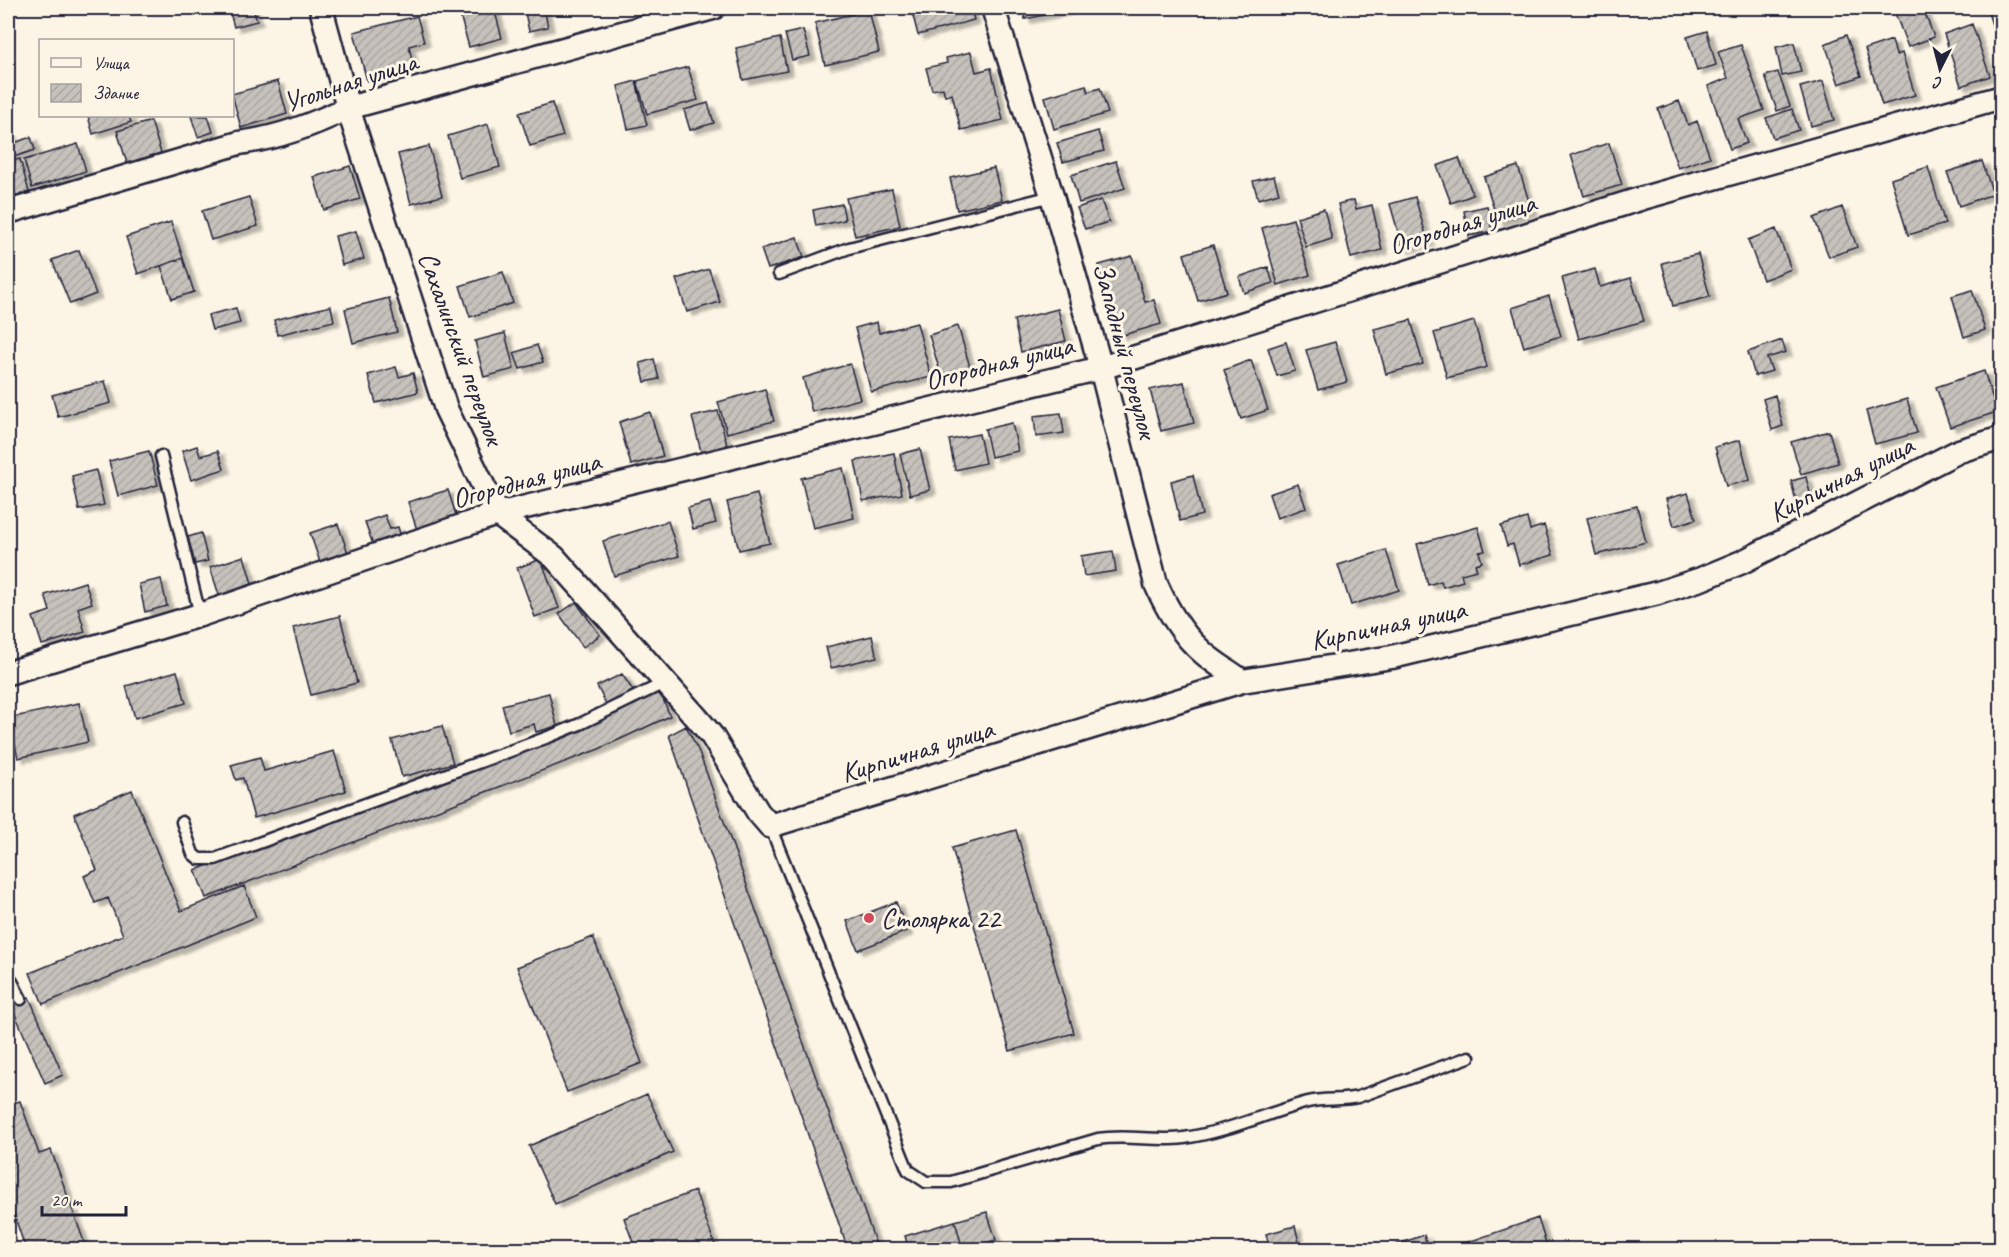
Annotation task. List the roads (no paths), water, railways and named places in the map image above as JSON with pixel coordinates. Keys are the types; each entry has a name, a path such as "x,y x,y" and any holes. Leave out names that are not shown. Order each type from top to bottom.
{"street":[{"name":"Сахалинский переулок","path":"321,8 348,108 447,409 497,514 554,558 712,736 758,812 770,826"},
{"name":"Угольная улица","path":"8,212 239,143 269,139 293,132 348,108 712,8"},
{"name":"Западный переулок","path":"993,8 1052,196 1101,368 1156,584 1166,608 1182,630 1201,651 1242,681"},
{"name":"Огородная улица","path":"8,673 200,615 497,514 1101,368 1643,198 2001,97"},
{"name":"Кирпичная улица","path":"770,826 1242,681 1392,657 1658,593 1742,562 1959,451 2001,438"}],"lane":[{"path":"779,274 849,248 1052,196"},
{"path":"161,456 200,615"},
{"path":"182,822 194,854 199,859 215,859 551,736 664,682"},
{"path":"770,826 908,1170 926,1182 951,1182 1107,1137 1165,1140 1204,1134 1311,1102 1341,1101 1358,1097 1469,1057"},
{"path":"8,974 21,999"}],"place":[{"name":"Столярка 22","path":"869,918"}]}
